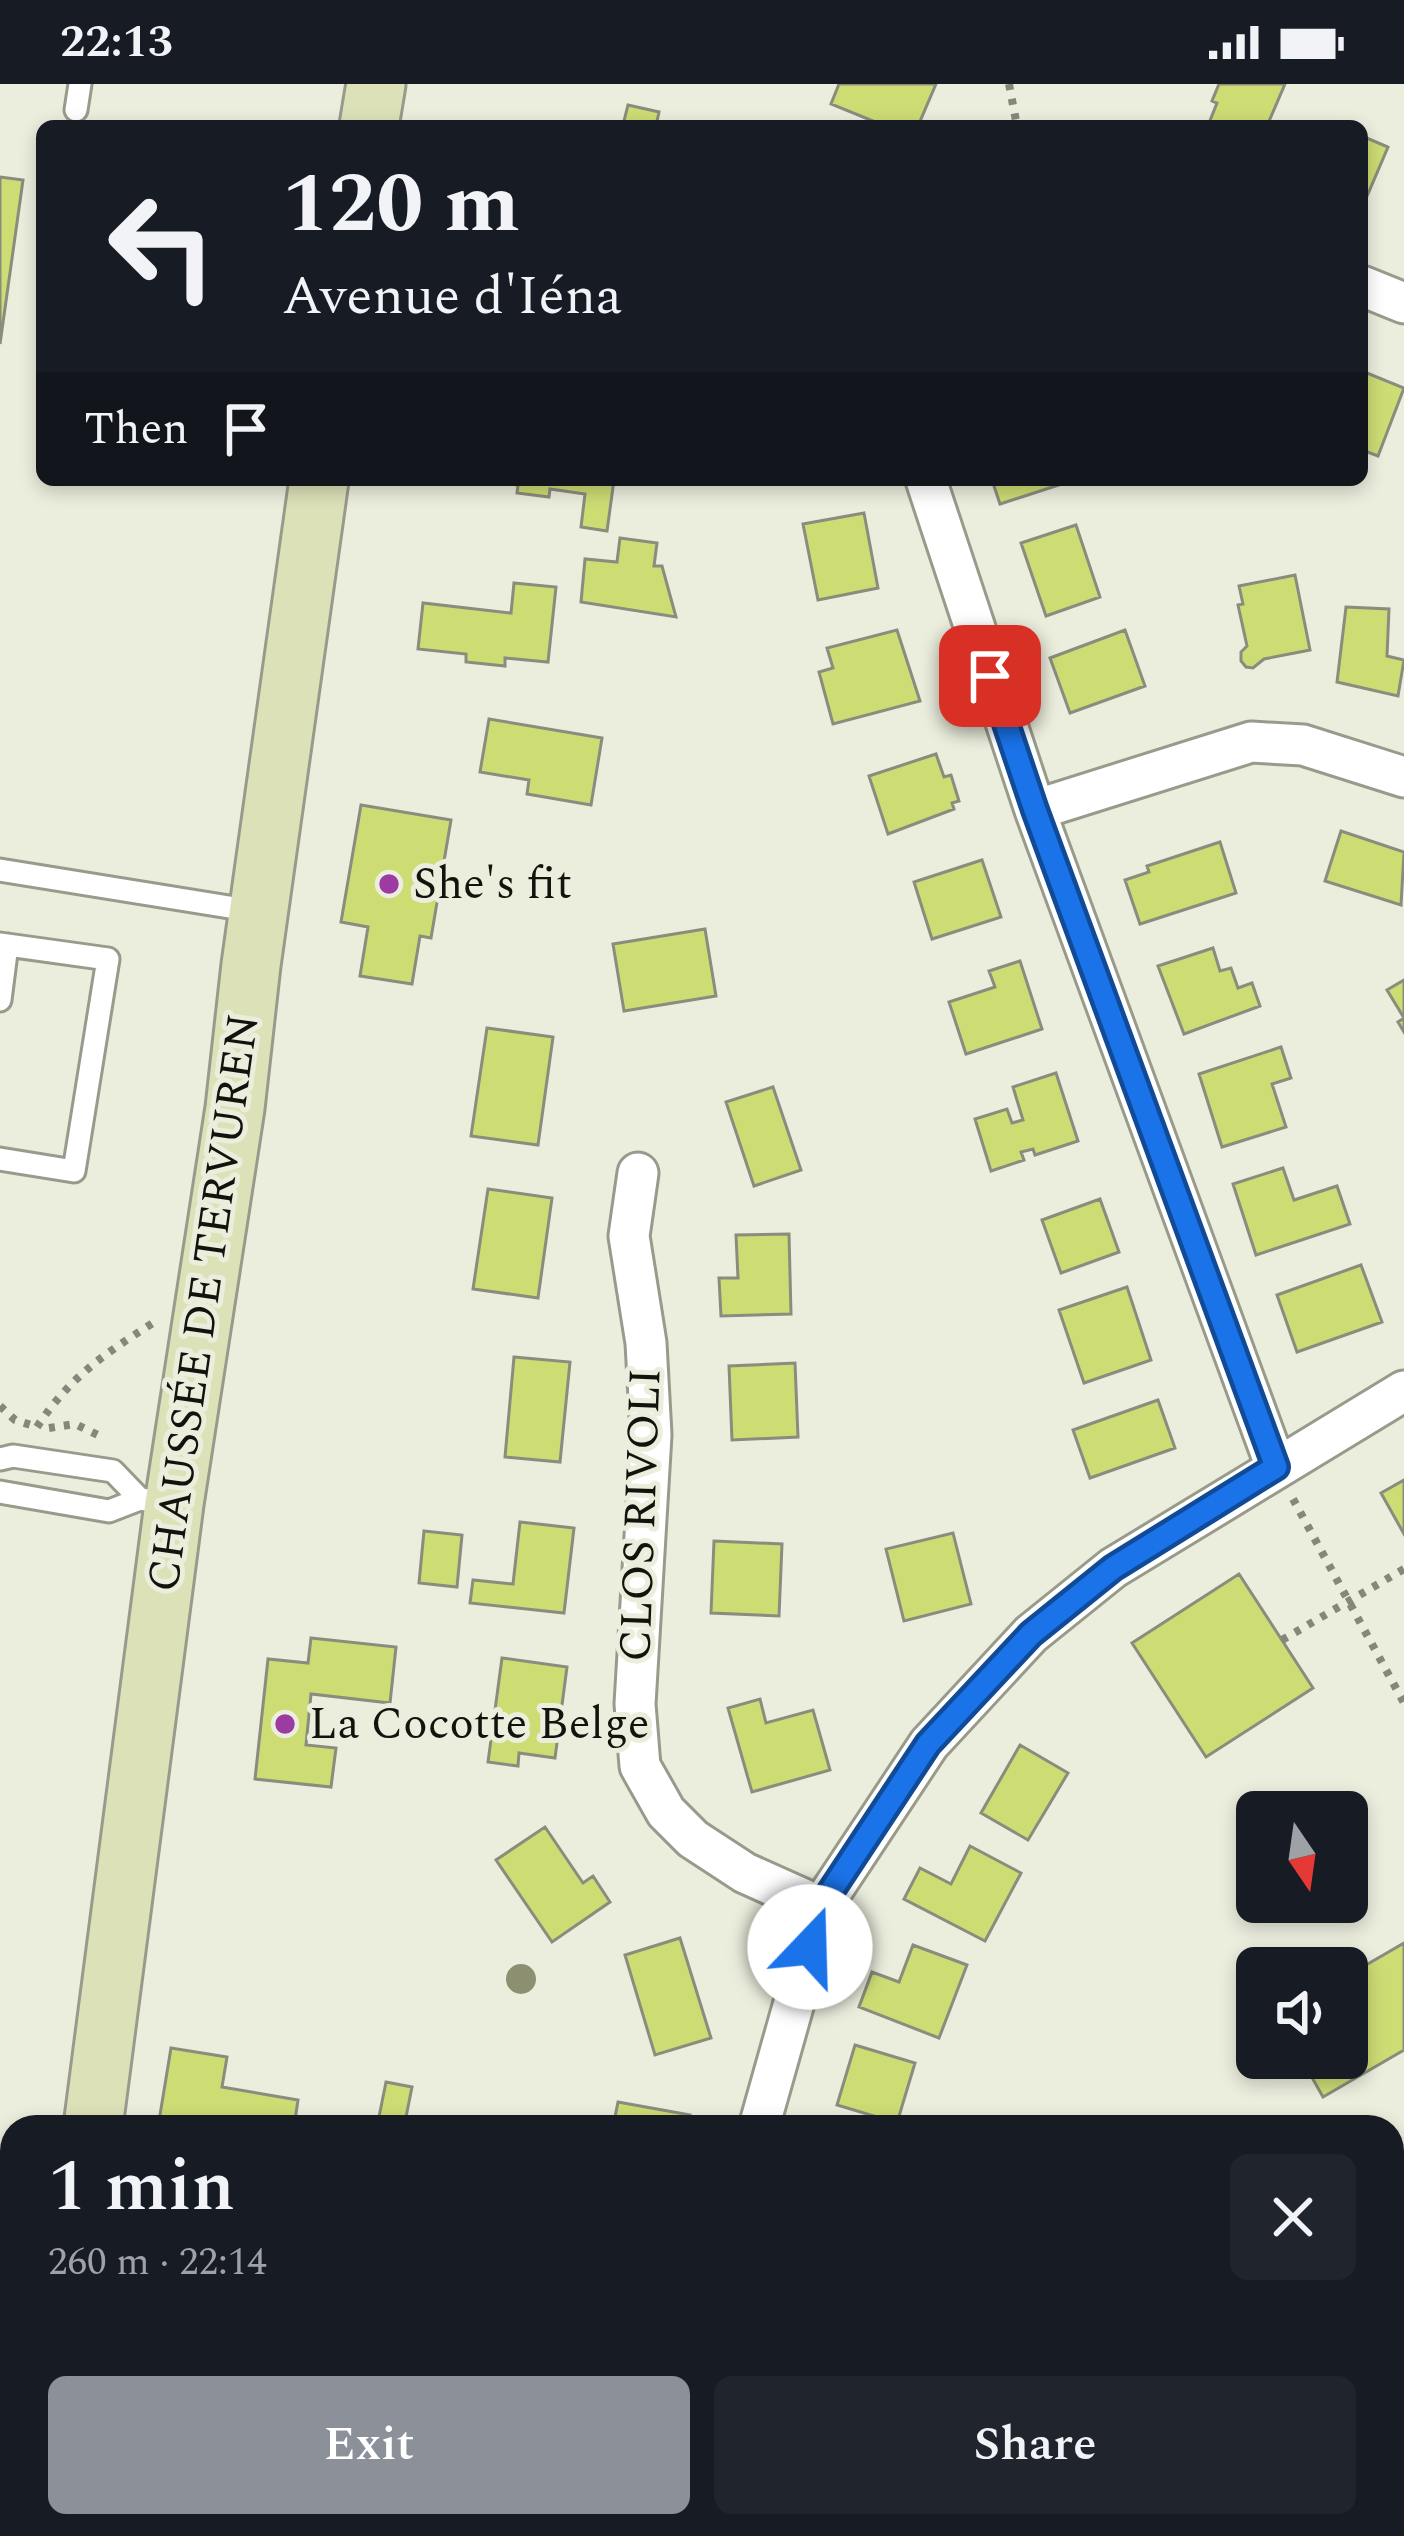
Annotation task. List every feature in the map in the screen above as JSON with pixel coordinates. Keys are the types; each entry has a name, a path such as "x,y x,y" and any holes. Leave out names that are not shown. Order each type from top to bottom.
{"street":[{"path":"370,120 376,84"},
{"path":"1368,288 1404,303"},
{"name":"CHAUSSÉE DE TERVUREN","path":"94,2115 157,1502 208,1296 318,486"},
{"path":"928,486 1035,810 1276,1467"},
{"path":"1035,810 1251,742 1303,745 1404,777"},
{"name":"CLOS RIVOLI","path":"638,1173 629,1236 646,1342 651,1435 635,1704 640,1766 666,1812 694,1838 745,1873 821,1906"},
{"path":"762,2115 821,1906 928,1744 1031,1634 1113,1568 1404,1391"}],"lane":[{"path":"76,110 80,84"},
{"path":"0,870 259,912"},
{"path":"0,1000 4,944 108,959 74,1171 0,1159"},
{"path":"0,1459 13,1456 113,1471 157,1502"},
{"path":"0,1492 109,1511 157,1502"}],"path":[{"path":"1009,84 1016,120"},
{"path":"37,1427 60,1392 99,1358 208,1296"},
{"path":"1276,1467 1404,1703"},
{"path":"1282,1640 1404,1569"}],"building":[{"path":"839,84 936,84 921,120 870,120 831,104"},
{"path":"1219,84 1285,84 1270,120 1210,120 1217,103 1212,101"},
{"path":"628,105 659,112 657,120 624,120"},
{"path":"1368,139 1388,147 1368,194"},
{"path":"0,177 23,180 0,344"},
{"path":"1368,373 1404,388 1378,456 1368,452"},
{"path":"518,486 613,486 607,531 581,527 585,494 550,489 549,497 517,493"},
{"path":"994,486 1056,486 1000,504"},
{"path":"864,513 878,588 818,600 803,524"},
{"path":"1076,525 1100,597 1046,616 1021,543"},
{"path":"620,538 657,543 654,566 662,566 676,617 581,602 585,559 617,562"},
{"path":"1295,575 1310,650 1246,667 1241,661 1247,646 1239,586"},
{"path":"514,583 556,587 548,662 505,658 505,666 466,662 466,654 418,649 423,603 511,613"},
{"path":"1346,607 1389,609 1387,656 1404,660 1398,696 1337,682"},
{"path":"897,630 920,701 833,724 819,672 833,668 827,648"},
{"path":"1125,630 1145,686 1070,713 1050,658"},
{"path":"489,719 602,738 591,805 527,794 529,780 480,772"},
{"path":"936,754 944,777 951,775 959,801 952,803 954,809 888,834 869,776"},
{"path":"361,805 451,820 431,938 420,936 412,984 360,976 368,927 341,922"},
{"path":"1341,831 1404,852 1401,905 1325,881"},
{"path":"1220,842 1236,893 1140,924 1125,880 1149,872 1147,866"},
{"path":"982,860 1001,917 932,939 914,882"},
{"path":"705,929 716,996 624,1011 613,944"},
{"path":"1213,948 1220,971 1231,968 1238,988 1252,983 1260,1006 1184,1034 1158,966"},
{"path":"1020,961 1042,1029 966,1054 949,1002 995,987 989,971"},
{"path":"1404,980 1404,1018 1387,990"},
{"path":"487,1028 553,1037 538,1145 471,1136"},
{"path":"1281,1047 1291,1078 1272,1084 1286,1127 1222,1147 1199,1074"},
{"path":"1056,1073 1078,1141 1035,1155 1033,1149 1021,1152 1024,1160 991,1171 975,1119 1007,1109 1012,1123 1023,1120 1013,1087"},
{"path":"773,1087 801,1170 754,1186 726,1102"},
{"path":"1283,1168 1294,1200 1337,1186 1350,1224 1256,1255 1233,1184"},
{"path":"488,1189 552,1198 538,1298 473,1289"},
{"path":"1100,1199 1119,1252 1061,1273 1042,1220"},
{"path":"789,1234 791,1314 721,1316 719,1278 738,1278 736,1235"},
{"path":"1361,1265 1382,1322 1297,1352 1277,1295"},
{"path":"1127,1287 1151,1360 1084,1383 1059,1310"},
{"path":"514,1357 570,1362 560,1462 505,1457"},
{"path":"795,1363 798,1437 732,1440 729,1366"},
{"path":"1158,1400 1175,1448 1090,1478 1073,1430"},
{"path":"1404,1480 1404,1534 1381,1493"},
{"path":"520,1522 574,1528 564,1613 470,1603 473,1580 513,1584"},
{"path":"424,1531 462,1535 457,1587 419,1583"},
{"path":"953,1533 971,1604 904,1621 886,1549"},
{"path":"714,1541 782,1544 779,1616 711,1613"},
{"path":"1239,1574 1313,1688 1206,1757 1132,1643"},
{"name":"La Cocotte Belge","path":"311,1638 396,1647 390,1703 311,1694 306,1745 336,1748 331,1787 255,1779 268,1659 308,1663"},
{"path":"502,1658 567,1667 555,1758 519,1753 518,1766 488,1762"},
{"path":"760,1699 766,1723 813,1710 830,1770 752,1792 728,1708"},
{"path":"1020,1745 1068,1773 1028,1840 981,1813"},
{"path":"545,1827 583,1883 593,1876 610,1902 552,1942 496,1860"},
{"path":"970,1846 1021,1873 985,1941 904,1899 920,1868 951,1884"},
{"path":"680,1938 711,2038 655,2055 625,1955"},
{"path":"1404,1943 1404,2050 1368,2071 1368,1964"},
{"path":"913,1945 967,1965 939,2038 859,2007 872,1972 899,1982"},
{"path":"855,2045 915,2063 899,2115 870,2115 837,2105"},
{"path":"171,2048 227,2057 222,2087 298,2100 296,2115 160,2115"},
{"path":"1313,2079 1354,2079 1323,2097"},
{"path":"386,2082 412,2087 406,2115 379,2115"},
{"path":"618,2102 690,2115 615,2115"}],"place":[{"name":"She's fit","path":"389,884"},
{"name":"La Cocotte Belge","path":"285,1724"}],"route":[{"path":"810,1947 821,1906 928,1744 1031,1634 1113,1568 1276,1467 990,676"}]}
